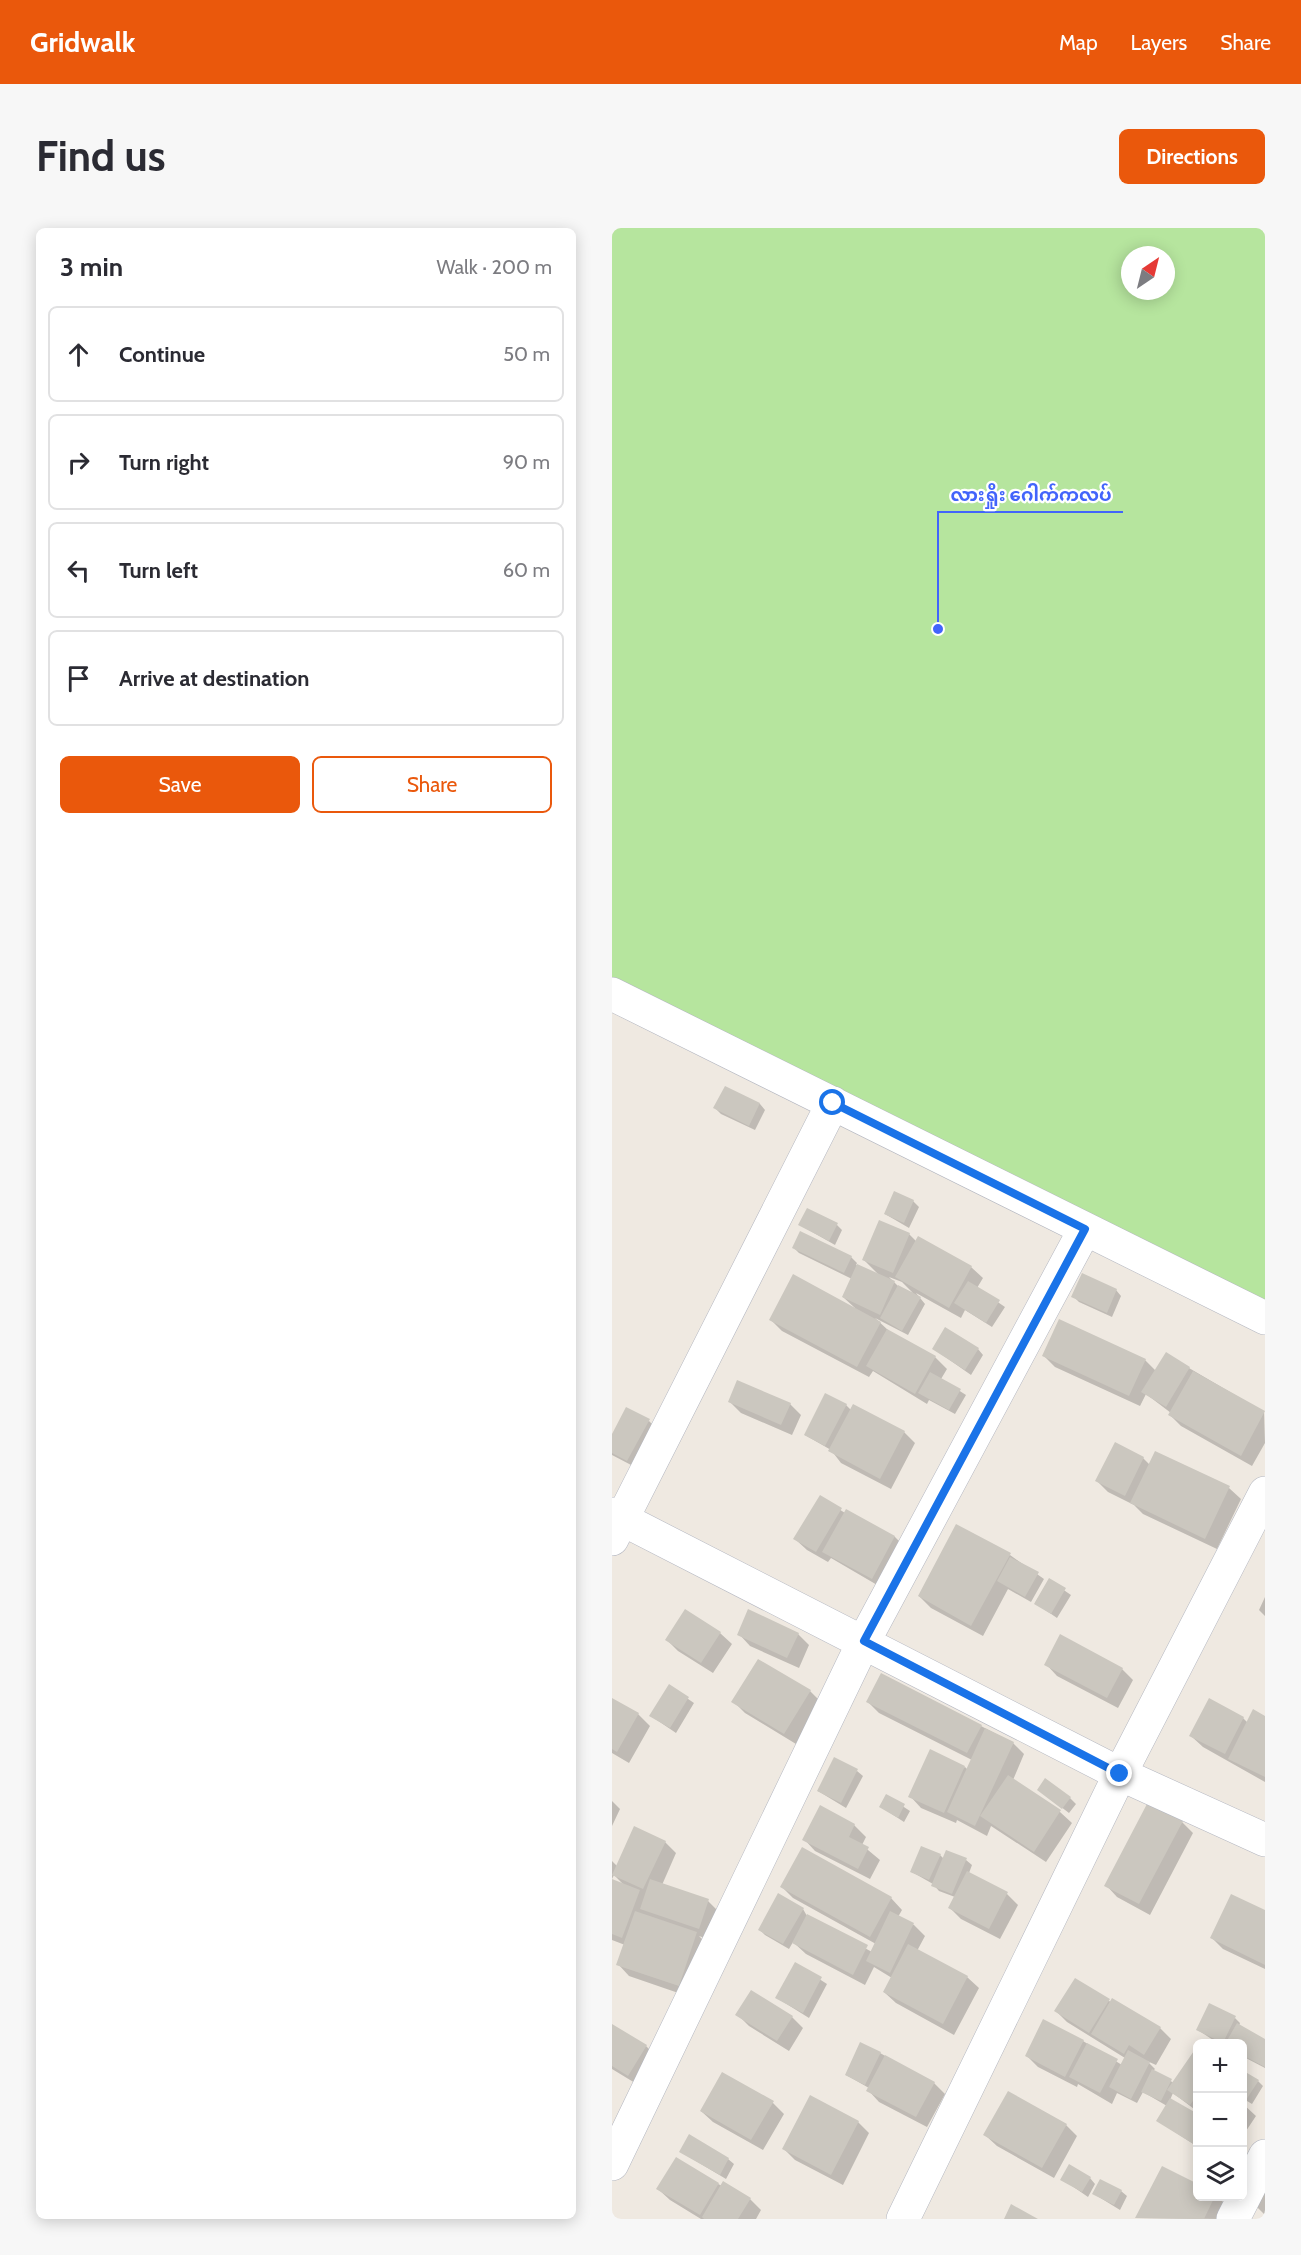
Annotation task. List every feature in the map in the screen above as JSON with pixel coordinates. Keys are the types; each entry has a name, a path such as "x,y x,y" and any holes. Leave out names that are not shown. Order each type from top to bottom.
{"street":[{"path":"612,994 1265,1318"},
{"path":"833,1103 615,1524 864,1641 1120,1774 1265,1840"},
{"path":"612,2163 864,1641 1085,1229"},
{"path":"903,2219 1120,1774 1265,1493"},
{"path":"1233,2219 1265,2156"}],"green space":[{"path":"612,228 1265,228 1265,1316 612,988"}],"building":[{"path":"725,1086 760,1103 749,1126 713,1108"},
{"path":"894,1191 914,1200 904,1223 884,1214"},
{"path":"807,1208 838,1223 829,1241 798,1225"},
{"path":"879,1220 910,1233 893,1273 862,1260"},
{"path":"800,1231 852,1256 844,1273 792,1248"},
{"path":"918,1236 972,1266 949,1308 895,1277"},
{"path":"857,1264 895,1281 880,1315 842,1297"},
{"path":"1082,1273 1117,1289 1107,1313 1071,1297"},
{"path":"793,1274 881,1322 857,1367 769,1320"},
{"path":"968,1281 1000,1300 986,1323 954,1303"},
{"path":"898,1285 921,1297 902,1331 880,1318"},
{"path":"1059,1319 1146,1359 1129,1396 1042,1356"},
{"path":"945,1327 979,1348 965,1370 932,1349"},
{"path":"887,1329 936,1356 915,1394 866,1366"},
{"path":"1166,1352 1190,1367 1166,1407 1141,1392"},
{"path":"1193,1371 1265,1411 1241,1456 1168,1415"},
{"path":"930,1372 961,1389 949,1410 918,1393"},
{"path":"737,1380 791,1403 781,1425 728,1402"},
{"path":"825,1393 847,1404 825,1446 804,1435"},
{"path":"853,1404 905,1431 880,1479 828,1451"},
{"path":"626,1407 650,1419 627,1461 612,1453 612,1434"},
{"path":"1115,1442 1144,1457 1125,1496 1095,1481"},
{"path":"1155,1451 1230,1486 1205,1539 1130,1503"},
{"path":"820,1495 842,1508 816,1552 793,1539"},
{"path":"846,1509 895,1536 872,1579 822,1552"},
{"path":"956,1524 1011,1553 971,1626 918,1596"},
{"path":"1010,1557 1039,1572 1025,1597 997,1581"},
{"path":"1049,1578 1066,1588 1051,1614 1034,1604"},
{"path":"685,1609 721,1632 701,1663 665,1640"},
{"path":"748,1609 799,1633 787,1658 737,1635"},
{"path":"1060,1634 1123,1668 1107,1698 1044,1665"},
{"path":"758,1659 811,1690 784,1734 731,1702"},
{"path":"881,1673 982,1725 967,1753 866,1702"},
{"path":"669,1684 689,1697 670,1728 649,1716"},
{"path":"612,1698 639,1713 617,1752 612,1749"},
{"path":"1209,1698 1244,1717 1225,1754 1189,1736"},
{"path":"1253,1709 1265,1716 1265,1777 1228,1759"},
{"path":"985,1728 1014,1742 975,1826 947,1812"},
{"path":"930,1749 965,1766 944,1813 908,1797"},
{"path":"834,1757 858,1769 841,1803 817,1791"},
{"path":"1008,1775 1061,1810 1034,1852 980,1816"},
{"path":"1045,1778 1071,1797 1062,1809 1037,1790"},
{"path":"886,1794 905,1804 898,1818 879,1807"},
{"path":"1148,1802 1183,1821 1139,1904 1104,1886"},
{"path":"820,1805 855,1824 849,1837 869,1847 858,1869 802,1840"},
{"path":"634,1826 666,1841 643,1889 612,1875"},
{"path":"921,1846 941,1854 929,1880 910,1872"},
{"path":"802,1847 892,1897 870,1937 780,1887"},
{"path":"946,1850 967,1858 952,1894 931,1886"},
{"path":"967,1871 1008,1892 989,1929 948,1908"},
{"path":"612,1879 640,1890 622,1938 612,1934"},
{"path":"650,1879 709,1899 699,1929 640,1909"},
{"path":"778,1893 804,1908 783,1944 758,1930"},
{"path":"1231,1894 1265,1910 1265,1965 1210,1938"},
{"path":"635,1911 697,1932 679,1986 616,1965"},
{"path":"890,1911 914,1923 890,1973 866,1961"},
{"path":"807,1914 868,1945 853,1975 792,1943"},
{"path":"908,1944 968,1976 943,2024 883,1992"},
{"path":"795,1962 822,1977 803,2013 775,1998"},
{"path":"1075,1978 1110,1999 1089,2033 1054,2011"},
{"path":"751,1990 793,2016 777,2041 735,2015"},
{"path":"1112,1998 1161,2027 1144,2055 1129,2045 1124,2054 1091,2034"},
{"path":"1209,2003 1236,2016 1225,2039 1215,2039 1196,2030"},
{"path":"1043,2019 1084,2040 1065,2077 1025,2056"},
{"path":"1237,2023 1265,2039 1265,2067 1247,2058 1247,2039 1228,2039"},
{"path":"612,2024 647,2045 628,2076 612,2066"},
{"path":"860,2042 881,2052 865,2085 845,2075"},
{"path":"1087,2043 1118,2059 1100,2093 1069,2077"},
{"path":"1128,2050 1150,2062 1131,2099 1109,2087"},
{"path":"1193,2052 1193,2101 1190,2105 1167,2090"},
{"path":"885,2055 935,2082 916,2117 866,2091"},
{"path":"1152,2069 1172,2079 1161,2101 1141,2092"},
{"path":"722,2072 774,2101 751,2140 700,2111"},
{"path":"1247,2073 1259,2080 1247,2098"},
{"path":"1008,2091 1067,2124 1042,2168 983,2135"},
{"path":"810,2095 859,2121 831,2175 782,2149"},
{"path":"1170,2098 1193,2111 1193,2144 1156,2121"},
{"path":"689,2134 729,2158 720,2175 679,2152"},
{"path":"676,2157 719,2183 700,2215 656,2189"},
{"path":"1069,2164 1091,2177 1082,2192 1060,2180"},
{"path":"1162,2166 1193,2182 1193,2201 1213,2201 1204,2219 1135,2218"},
{"path":"1100,2179 1122,2190 1114,2205 1092,2194"},
{"path":"723,2181 751,2198 738,2219 704,2219 702,2217"},
{"path":"1011,2204 1038,2219 1004,2219"}],"place":[{"name":"လားရှိုး ဂေါက်ကလပ်","path":"938,629"}],"route":[{"path":"833,1103 1085,1229 864,1641 1120,1774"}]}
